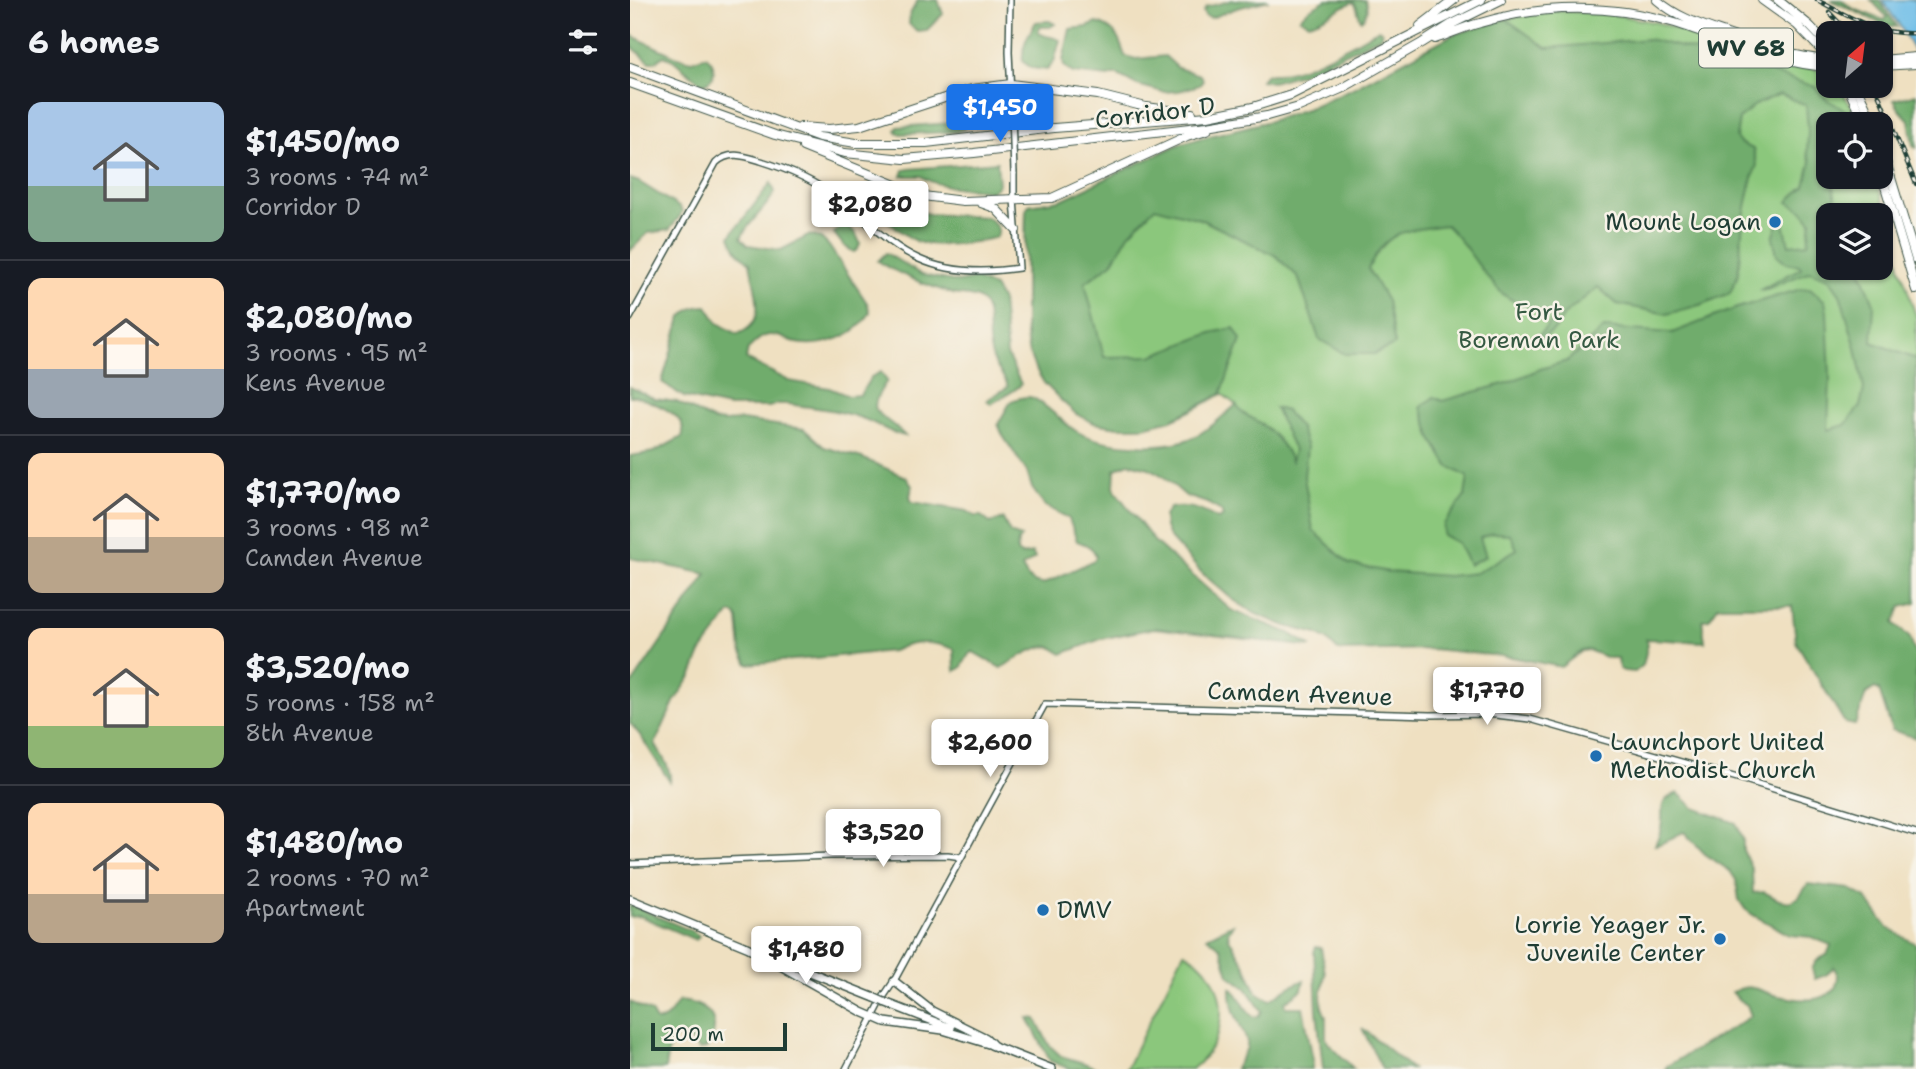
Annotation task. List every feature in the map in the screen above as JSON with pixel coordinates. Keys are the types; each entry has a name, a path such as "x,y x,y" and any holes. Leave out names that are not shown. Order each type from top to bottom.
{"highway":[{"path":"1405,37 1454,0"},
{"name":"Corridor D","path":"630,67 819,136 856,143 926,143 1054,128 1208,116 1253,107 1291,95 1482,0"},
{"name":"Corridor D","path":"630,83 775,135 845,153 904,159 974,153 1267,116 1341,89 1452,24 1501,0"},
{"name":"WV 68","path":"1657,0 1687,19 1814,62"},
{"path":"1762,0 1797,25 1816,45"},
{"path":"1778,0 1816,32"},
{"name":"WV 68","path":"1422,43 1513,15 1557,9 1594,9 1664,20 1774,57 1800,64 1814,62"},
{"path":"1894,59 1916,57"},
{"path":"1894,65 1916,64"},
{"path":"791,127 829,129 859,126 972,89 1011,83 1098,95 1146,107 1208,116"},
{"path":"775,135 923,196 975,201 1052,198 1187,136 1231,122"},
{"path":"1893,184 1916,260"},
{"path":"1886,189 1916,290"},
{"path":"975,201 995,208 1016,230"}],"main road":[{"path":"630,899 1052,1069"},
{"path":"747,947 873,1017 898,1025 943,1030 995,1046"},
{"path":"894,981 932,1012 986,1038 995,1046"}],"street":[{"path":"630,318 716,163 727,155 746,156 763,161 806,179 835,197 904,251 926,262 953,269 986,271 1019,268 1009,52 1010,0"},
{"name":"Camden Avenue","path":"961,857 1045,704 1430,715 1487,714 1530,719 1916,832"},
{"path":"630,864 831,856 961,857 894,981 881,999 846,1069"}],"green space":[{"path":"918,0 938,0 943,14 927,30 917,31 909,24 910,14"},
{"path":"1233,0 1269,0 1211,18 1203,12 1206,7"},
{"path":"1326,0 1365,0 1366,14 1361,20 1353,2 1309,23 1300,18"},
{"path":"1831,0 1841,0 1854,9 1884,20 1887,17 1871,0 1879,0 1893,21 1876,21"},
{"name":"Fort Boreman Park","path":"1556,11 1611,14 1659,23 1769,60 1816,70 1816,98 1846,98 1853,112 1816,112 1816,189 1879,189 1883,203 1816,203 1816,280 1893,280 1893,240 1916,316 1916,579 1801,636 1792,606 1718,606 1709,619 1702,620 1705,642 1582,635 1331,600 1282,470 1236,405 1222,394 1176,418 1138,427 1094,421 1068,406 1043,379 1028,349 1025,230 1026,210 1029,205 1061,200 1182,143 1270,121 1309,108 1506,19"},
{"name":"Fort Boreman Park","path":"1506,19 1547,48 1648,39 1722,57 1816,87 1816,98 1825,98 1848,112 1816,112 1816,189 1834,189 1837,203 1816,203 1816,273 1810,271 1760,290 1801,268 1799,265 1787,263 1777,255 1773,238 1779,221 1784,223 1789,245 1808,243 1811,221 1802,210 1788,202 1805,186 1811,162 1807,153 1806,105 1780,94 1755,105 1739,119 1736,138 1753,149 1757,165 1743,222 1738,275 1730,293 1703,304 1667,314 1617,304 1598,287 1565,314 1556,328 1537,343 1535,341 1554,317 1520,304 1503,294 1446,225 1399,234 1390,239 1375,256 1368,269 1387,301 1395,345 1374,354 1345,354 1319,339 1298,277 1275,255 1200,219 1155,207 1129,234 1112,263 1085,283 1104,357 1151,356 1211,333 1234,328 1241,340 1221,394 1171,420 1144,427 1118,427 1094,423 1076,414 1044,383 1028,349 1025,325 1026,209 1029,205 1061,200 1182,143 1270,121 1309,108 1351,89 1452,35"},
{"path":"1049,21 1055,24 1040,27 1038,32 1060,40 1054,62 1047,70 1032,68 1023,62 1026,41 1036,22"},
{"path":"1097,23 1113,31 1125,56 1136,59 1165,56 1178,68 1200,75 1203,80 1200,85 1163,92 1137,85 1118,75 1108,77 1073,73 1064,66 1063,60 1070,29"},
{"path":"1379,29 1382,32 1380,37 1304,73 1272,82 1261,80 1266,74 1279,74 1324,59"},
{"path":"630,35 691,61 706,56 714,67 713,76 707,83 702,84 673,60 664,56 650,62 630,45"},
{"path":"1916,94 1916,148 1913,146 1909,120 1894,100"},
{"path":"964,122 966,128 956,132 899,134 896,130 898,127"},
{"path":"997,162 999,184 990,191 944,185 921,176 902,176 904,170 909,169"},
{"path":"630,179 639,182 682,211 669,230 648,233 630,251"},
{"path":"771,183 775,192 741,238 748,245 781,250 810,235 821,238 867,303 870,312 857,328 828,342 807,344 773,335 763,337 748,349 746,359 789,381 829,388 849,396 860,395 871,377 881,372 887,381 879,393 875,408 905,436 855,416 827,410 788,404 728,407 684,397 662,382 681,318 690,310 707,306 718,323 737,334 754,322 757,304 750,263 738,251 730,236"},
{"path":"881,194 929,214 987,217 997,228 997,237 958,244 918,242 880,214 875,195"},
{"path":"845,223 856,234 860,243 854,252 844,246 834,233"},
{"path":"886,253 922,275 958,282 975,279 994,287 1002,301 1007,355 1021,384 991,404 987,400 1008,387 991,354 987,313 983,303 977,298 953,294 896,271 878,261"},
{"name":"Fort Boreman Park","path":"1830,280 1865,280 1874,304 1872,342 1916,359 1916,603 1901,607 1894,623 1910,638 1916,656 1916,738 1892,730 1879,690 1875,688 1866,694 1855,725 1845,723 1796,642 1792,606 1718,606 1709,619 1702,620 1705,642 1646,639 1648,644 1643,665 1635,672 1619,669 1618,658 1608,658 1588,650 1582,651 1561,667 1511,657 1432,649 1338,651 1317,634 1256,614 1232,599 1202,573 1169,537 1164,516 1170,508 1177,507 1195,509 1218,519 1223,516 1221,511 1186,496 1149,468 1129,463 1115,470 1114,486 1155,542 1231,610 1289,633 1312,647 1154,628 1101,639 1062,654 1046,646 1026,653 1001,668 973,652 961,668 955,671 954,649 923,643 893,651 748,664 741,651 738,619 735,614 730,613 701,653 655,744 668,767 670,782 630,723 630,687 707,574 630,558 630,456 654,452 682,437 683,429 668,410 630,396 630,387 655,399 677,402 714,421 742,420 804,429 824,447 862,458 906,477 912,486 912,502 967,511 990,523 1003,519 1010,533 1021,537 1017,552 1021,555 1032,553 1035,558 1022,567 1032,581 1039,584 1093,561 1096,557 1091,548 1077,541 1069,519 1045,506 1003,436 998,424 1011,401 1030,397 1076,431 1102,441 1134,445 1166,444 1192,438 1236,405 1244,414 1273,434 1291,461 1294,450 1275,408 1286,411 1300,428 1307,447 1304,477 1313,530 1349,564 1389,572 1448,576 1476,573 1517,549 1510,534 1493,533 1480,538 1486,556 1469,565 1458,543 1443,535 1444,524 1465,496 1468,477 1448,466 1432,439 1421,407 1434,397 1442,401 1507,383 1567,361 1604,328 1672,333 1737,308 1810,288 1825,301 1827,312 1830,376 1828,430 1845,425 1860,406 1864,389 1856,348 1840,294"},
{"path":"1678,793 1694,808 1736,823 1752,870 1753,893 1764,892 1790,902 1799,897 1808,884 1850,889 1866,898 1888,928 1916,944 1916,1069 1665,1069 1751,1016 1747,1005 1732,992 1750,987 1790,998 1816,999 1831,992 1838,977 1834,967 1826,975 1815,979 1812,969 1817,960 1827,955 1831,945 1811,937 1790,935 1745,909 1739,900 1736,880 1730,871 1705,854 1684,832 1655,845 1661,828 1662,807 1666,800"},
{"path":"630,905 699,936 696,940 640,916 630,917"},
{"path":"1233,924 1228,933 1229,938 1257,993 1270,1000 1304,980 1302,990 1285,1002 1286,1007 1303,1007 1313,1060 1312,1069 1235,1069 1247,1048 1247,1042 1234,1010 1231,988 1254,1017 1259,1016 1262,1011 1246,988 1229,975 1221,948 1207,937"},
{"path":"1316,947 1321,947 1325,974 1321,996 1326,1017 1326,1038 1354,1069 1323,1069 1317,1011"},
{"path":"1184,952 1200,963 1211,976 1218,992 1220,1025 1215,1041 1192,1069 1126,1069"},
{"path":"679,1001 702,1007 712,1017 714,1031 708,1046 699,1050 684,1034 671,1043 665,1069 630,1069 630,1002 651,1012 656,1021 660,1021 667,1017"},
{"path":"1028,1018 1036,1019 1049,1045 1061,1056 1098,1069 1070,1069 1050,1061"},
{"path":"1362,1028 1412,1069 1382,1069"}],"water":[{"path":"1882,0 1916,0 1916,55 1900,26"}],"railway":[{"path":"1817,0 1877,28 1916,33"},
{"path":"1829,12 1838,21"},
{"path":"1880,98 1916,184"}],"place":[{"name":"Mount Logan","path":"1775,222"},
{"name":"Launchport United Methodist Church","path":"1596,756"},
{"name":"DMV","path":"1043,910"},
{"name":"Lorrie Yeager Jr. Juvenile Center","path":"1720,939"}]}
